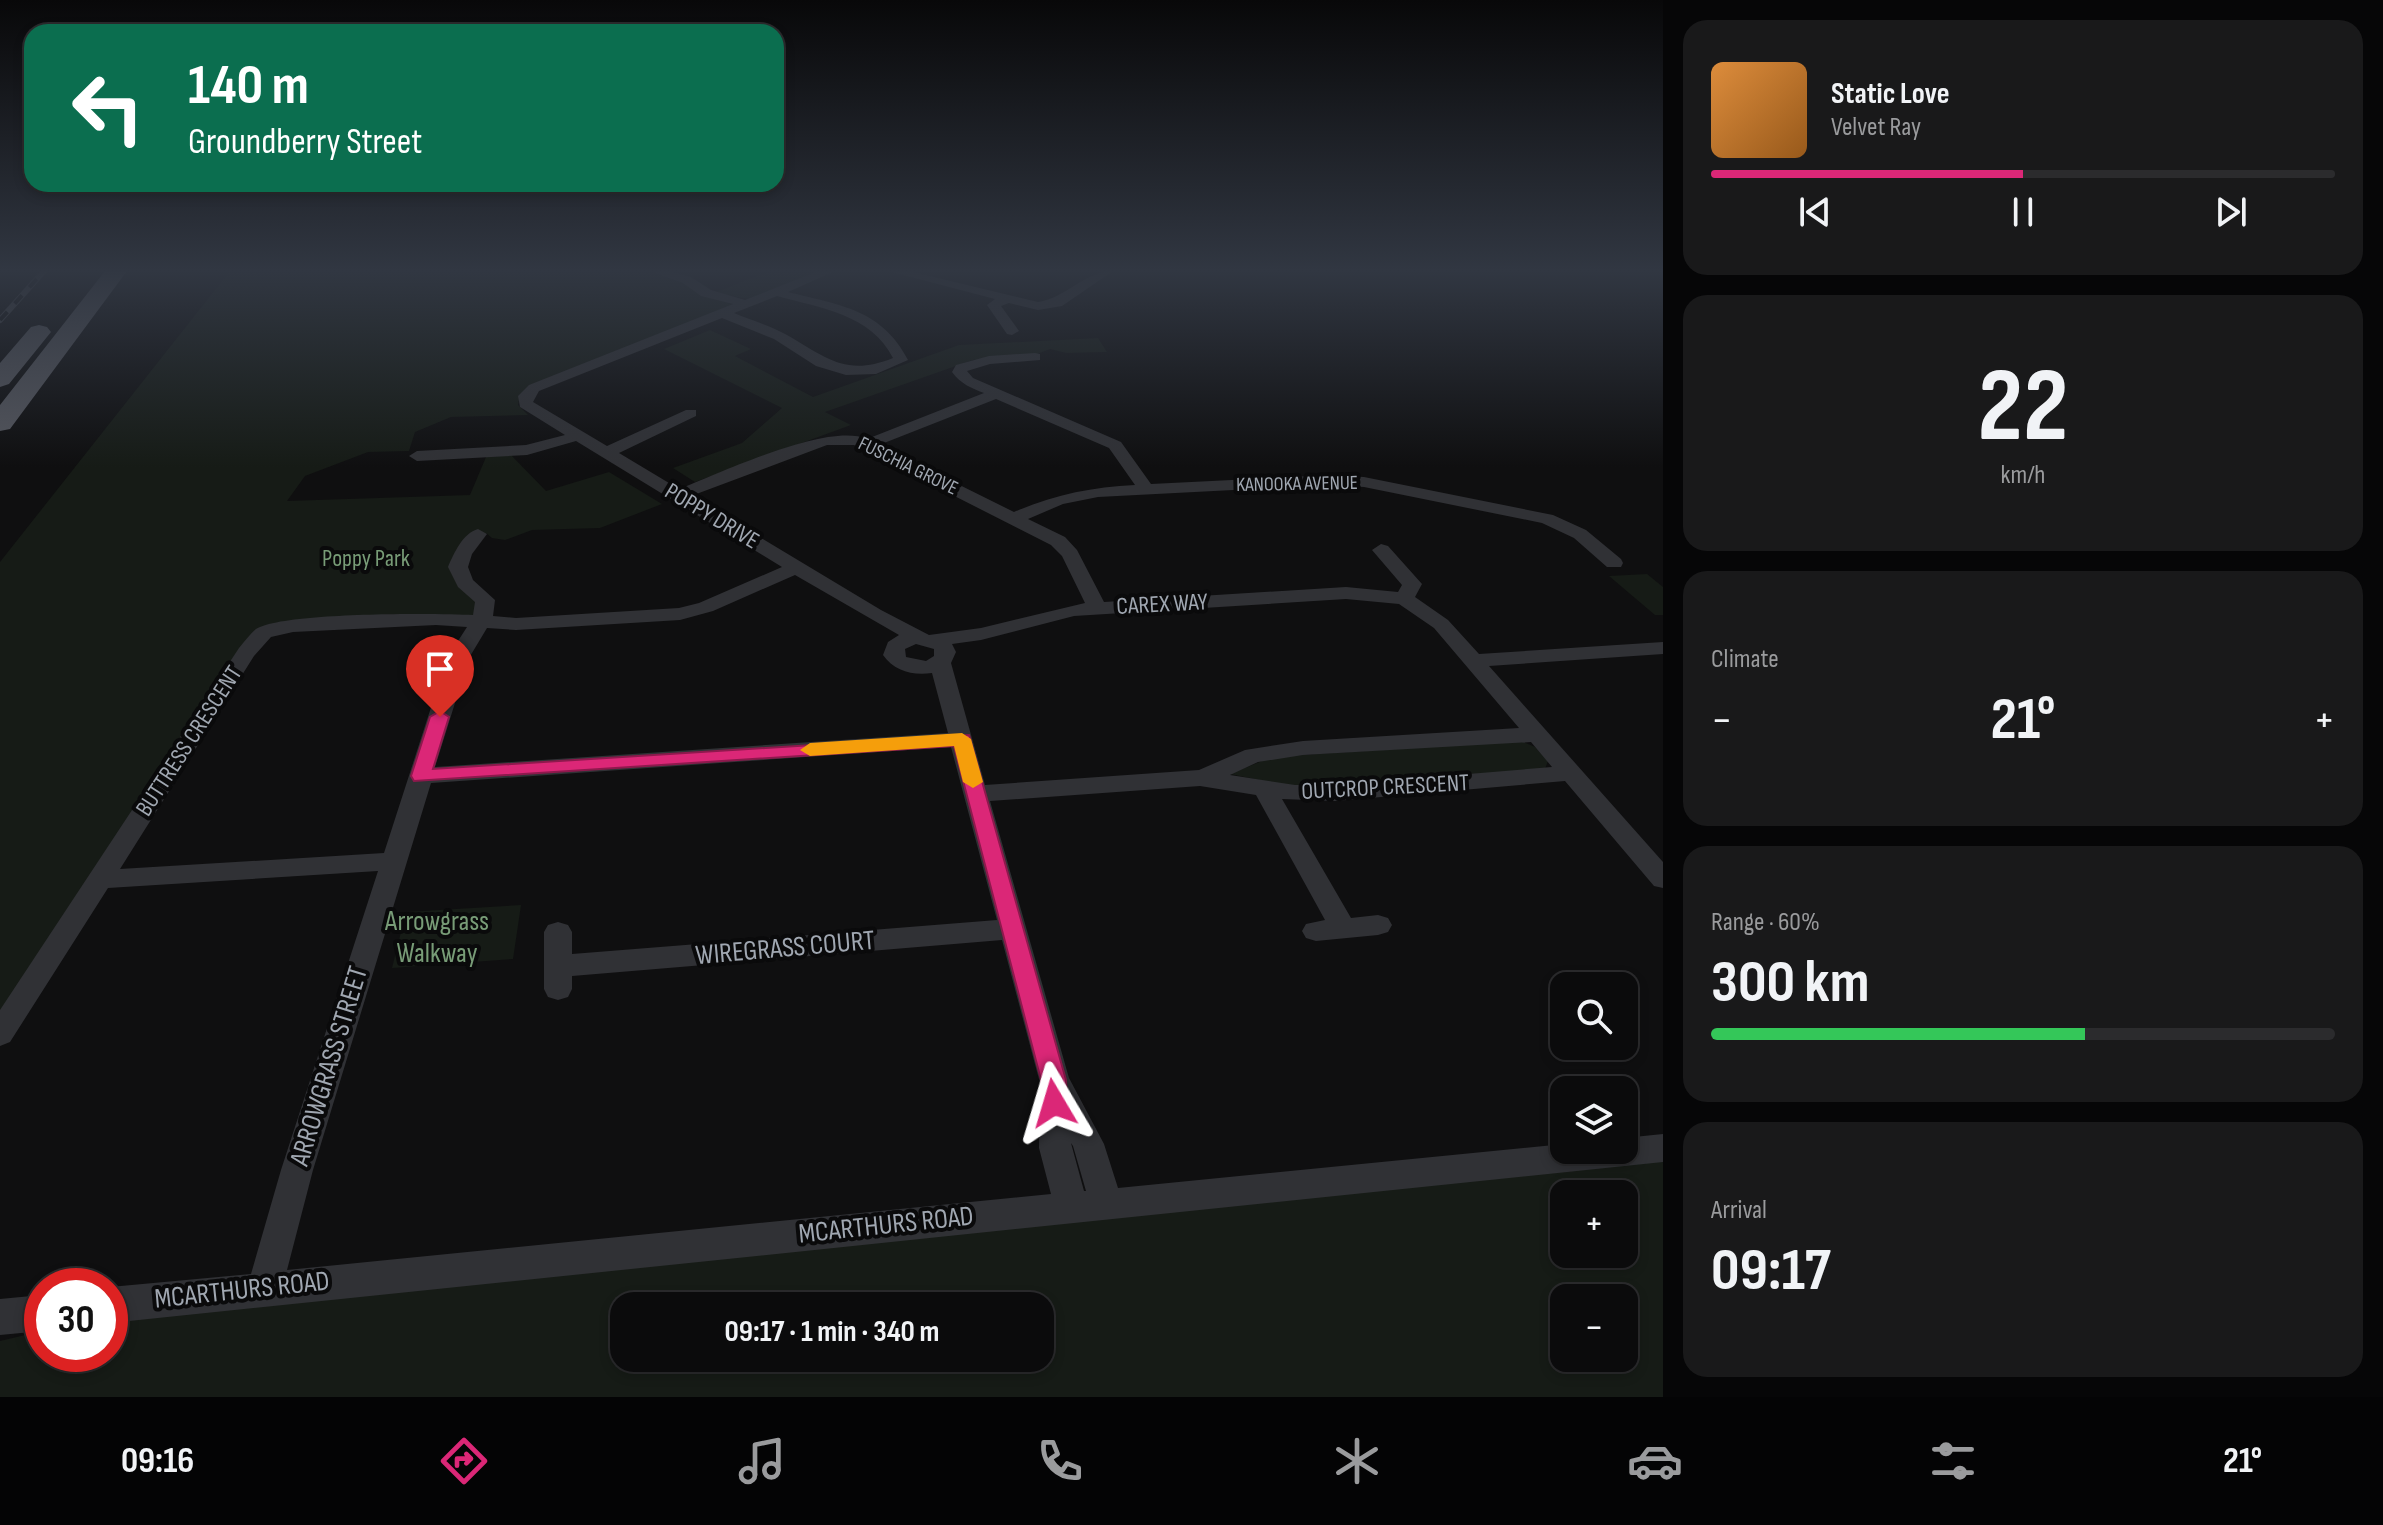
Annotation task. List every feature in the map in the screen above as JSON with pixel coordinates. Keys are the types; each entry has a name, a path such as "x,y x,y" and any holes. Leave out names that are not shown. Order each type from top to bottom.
{"highway":[{"path":"0,379 35,336"},
{"path":"0,423 66,336"}],"street":[{"name":"POPPY DRIVE","path":"665,336 562,379 531,398 528,408 581,435 935,649"},
{"path":"779,336 821,363 846,371 876,370 901,360 887,336"},
{"path":"1035,357 982,361 959,370 963,379 1115,445 1147,490"},
{"path":"867,444 998,393"},
{"path":"608,452 691,413"},
{"path":"416,455 527,450 581,435"},
{"name":"FUSCHIA GROVE","path":"679,495 825,440 851,438 1015,518 1065,547 1097,608"},
{"name":"KANOOKA AVENUE","path":"1015,518 1070,497 1330,480 1364,482 1547,519 1580,534 1623,563 1588,561"},
{"path":"478,534 463,553 458,567 465,583 485,600 485,615 480,623"},
{"path":"1381,550 1409,580 1412,588 1406,596 1441,624 1661,875"},
{"name":"BUTTRESS CRESCENT","path":"0,1034 258,638 271,630 301,625 436,619 516,624 680,614 706,607 797,567"},
{"name":"CAREX WAY","path":"935,649 1054,613 1097,608 1346,593 1406,596"},
{"name":"POPPY DRIVE","path":"874,614 895,646 896,659 914,667"},
{"name":"ARROWGRASS STREET","path":"265,1287 297,1170 462,646 480,623"},
{"path":"895,646 906,639 935,649"},
{"path":"1474,661 1663,648"},
{"path":"935,649 914,667 950,699"},
{"path":"935,649 1054,1080 1088,1144 1106,1203"},
{"name":"OUTCROP CRESCENT","path":"1200,778 1223,770 1240,759 1267,753 1538,734"},
{"path":"421,776 962,739"},
{"name":"OUTCROP CRESCENT","path":"976,794 1200,778 1295,793 1335,793 1572,773"},
{"path":"1264,788 1343,928"},
{"path":"101,879 393,861"},
{"path":"1316,931 1378,925"},
{"name":"WIREGRASS COURT","path":"558,932 558,978 1012,929"},
{"path":"1054,1080 1055,1148 1071,1206"},
{"name":"MCARTHURS ROAD","path":"128,1303 1663,1148"},
{"path":"0,1317 24,1315"}],"green space":[{"name":"Poppy Park","path":"178,336 659,336 520,395 518,405 528,415 451,417 415,432 409,451 368,452 305,476 287,501 470,495 486,457 511,455 546,491 609,472 662,504 600,528 532,530 505,540 492,538 486,533 471,534 462,546 479,611 472,616 272,625 0,1015 0,562"},
{"path":"695,336 723,336 751,349 735,356 813,397 959,345 1098,338 1107,352 1066,353 1050,349 1037,354 973,360 825,412 851,425 695,482 673,468 742,443 782,408 664,349"},
{"path":"1647,574 1663,587 1663,615 1655,615 1609,576"},
{"path":"1521,741 1535,747 1548,761 1545,769 1304,789 1230,774 1272,757"},
{"name":"Arrowgrass Walkway","path":"521,905 513,959 392,968 406,912"},
{"path":"1663,1157 1663,1397 0,1397 0,1341 24,1335 24,1372 128,1372 128,1315 1595,1164 1638,1164 1638,1160"}],"slow traffic":[{"path":"810,750 962,739 973,782"}],"route":[{"path":"440,717 421,776 962,739 1054,1080 1054,1103"}]}
